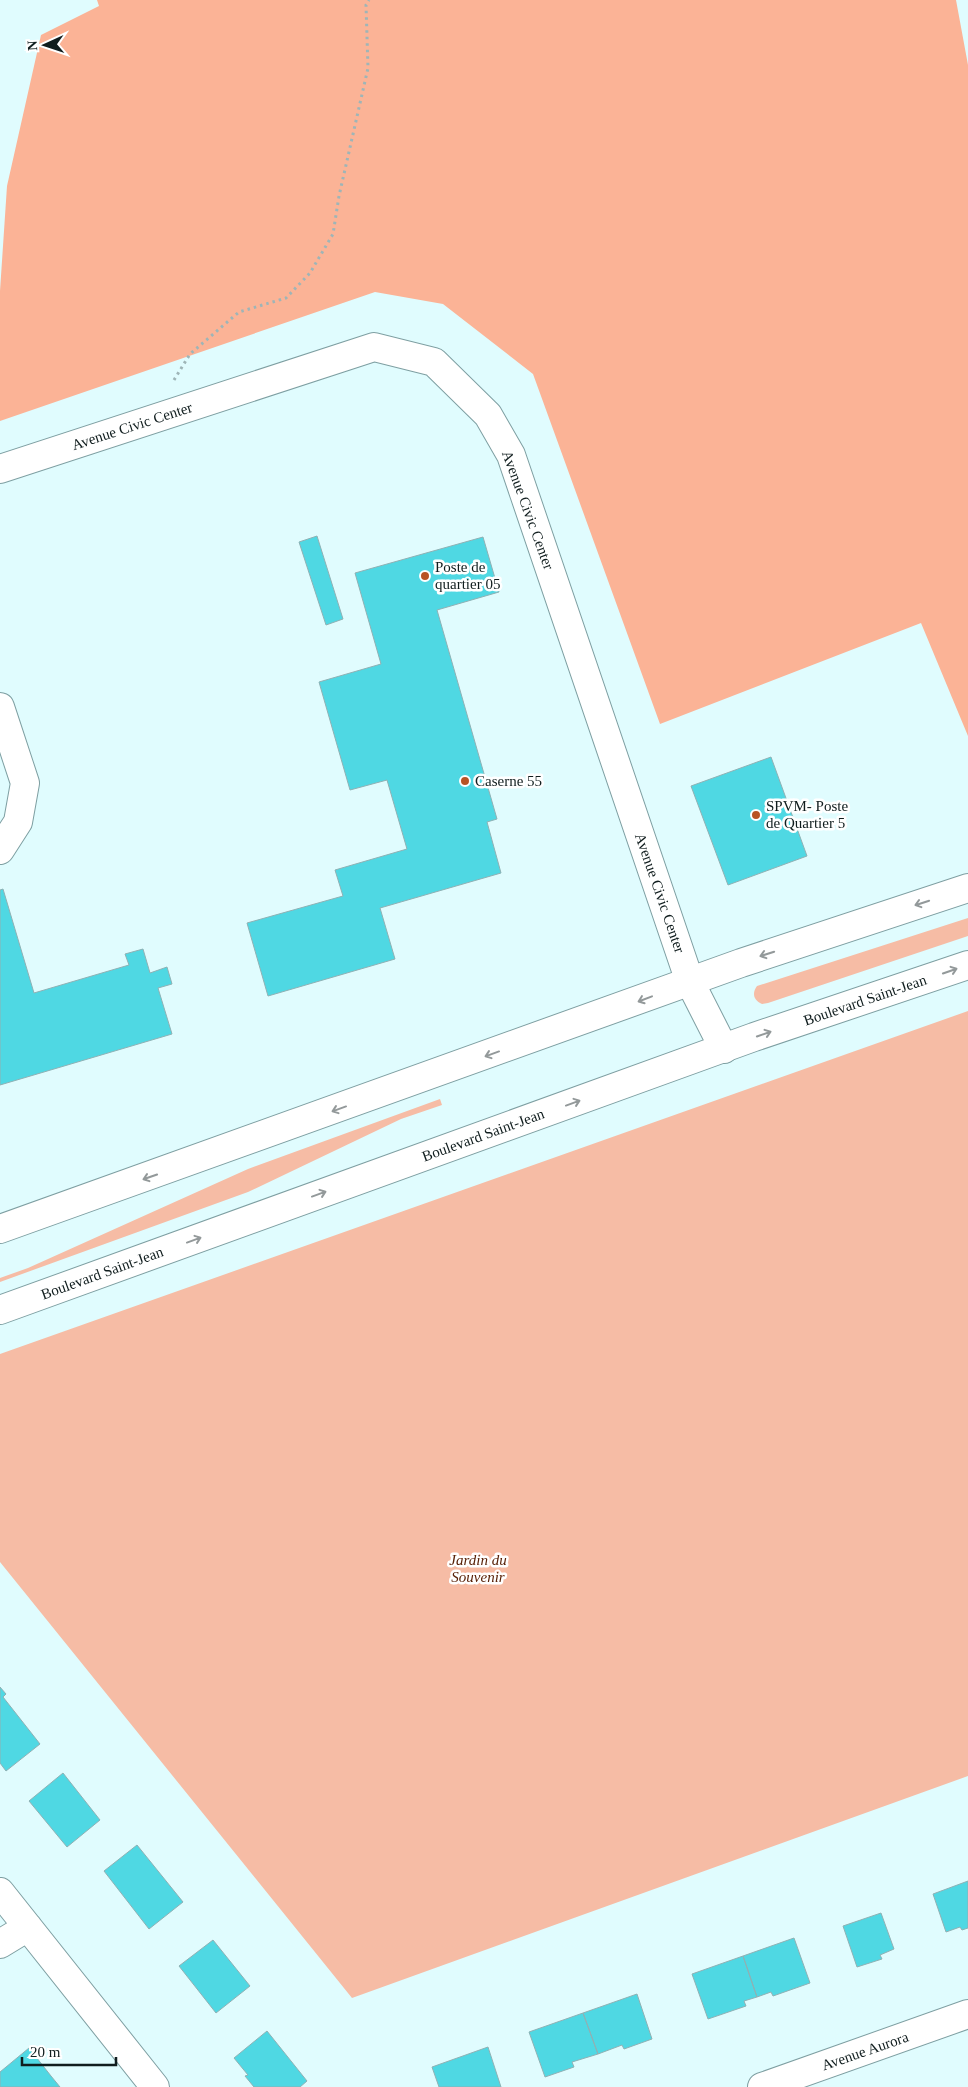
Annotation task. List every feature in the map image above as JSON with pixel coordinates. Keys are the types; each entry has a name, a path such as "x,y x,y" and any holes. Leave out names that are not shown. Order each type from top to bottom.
{"main road":[{"name":"Avenue Civic Center","path":"0,469 374,347 434,362 488,414 511,455 690,982 724,1049"},
{"path":"0,706 25,783 18,822 0,850"},
{"path":"0,1229 741,963 968,888"},
{"name":"Boulevard Saint-Jean","path":"0,1310 724,1049 968,965"},
{"path":"0,1892 155,2087"},
{"path":"0,1944 28,1927"},
{"name":"Avenue Aurora","path":"762,2087 968,2014"}],"path":[{"path":"149,421 190,354 239,312 286,298 310,273 334,234 339,196 368,68 366,5 368,0"}],"green space":[{"path":"968,918 968,936 768,1003 762,1004 754,996 757,986"},
{"name":"Jardin du Souvenir","path":"968,1011 968,1776 352,1998 0,1562 0,1354"},
{"path":"440,1099 442,1105 401,1119 248,1192 0,1282 0,1278 28,1268 248,1169"}],"shaded area":[{"path":"97,0 956,0 968,65 968,736 921,623 660,724 533,374 443,304 375,292 0,421 0,291 7,186 41,35 99,6"}],"building":[{"path":"317,536 343,619 326,625 299,542"},
{"path":"483,537 499,592 437,610 497,819 487,822 501,873 380,908 395,959 268,996 247,923 343,896 335,870 407,849 387,780 350,790 319,682 381,664 355,573"},
{"path":"771,757 807,856 728,885 691,786"},
{"path":"3,889 34,993 129,965 125,954 143,949 150,973 167,967 172,984 158,988 172,1034 0,1085 0,890"},
{"path":"0,1687 6,1694 3,1697 40,1744 6,1771 0,1763"},
{"path":"63,1773 100,1820 67,1847 29,1801"},
{"path":"137,1845 183,1902 149,1929 104,1871"},
{"path":"968,1881 968,1928 962,1930 960,1927 946,1932 933,1894"},
{"path":"881,1913 894,1949 880,1955 882,1959 857,1967 843,1926"},
{"path":"794,1938 810,1983 773,1996 771,1992 757,1997 743,1956"},
{"path":"213,1940 250,1986 216,2013 179,1966"},
{"path":"743,1956 757,1997 744,2001 746,2006 708,2019 692,1974"},
{"path":"637,1994 652,2039 624,2049 622,2045 598,2054 583,2013"},
{"path":"583,2013 598,2054 572,2062 574,2067 545,2077 529,2032"},
{"path":"267,2031 307,2081 300,2087 254,2087 245,2076 248,2075 234,2058"},
{"path":"488,2047 501,2087 439,2087 432,2067"},
{"path":"29,2048 60,2087 0,2087 0,2072"}],"place":[{"name":"Poste de quartier 05","path":"425,576"},
{"name":"Caserne 55","path":"465,781"},
{"name":"SPVM- Poste de Quartier 5","path":"756,815"}]}
